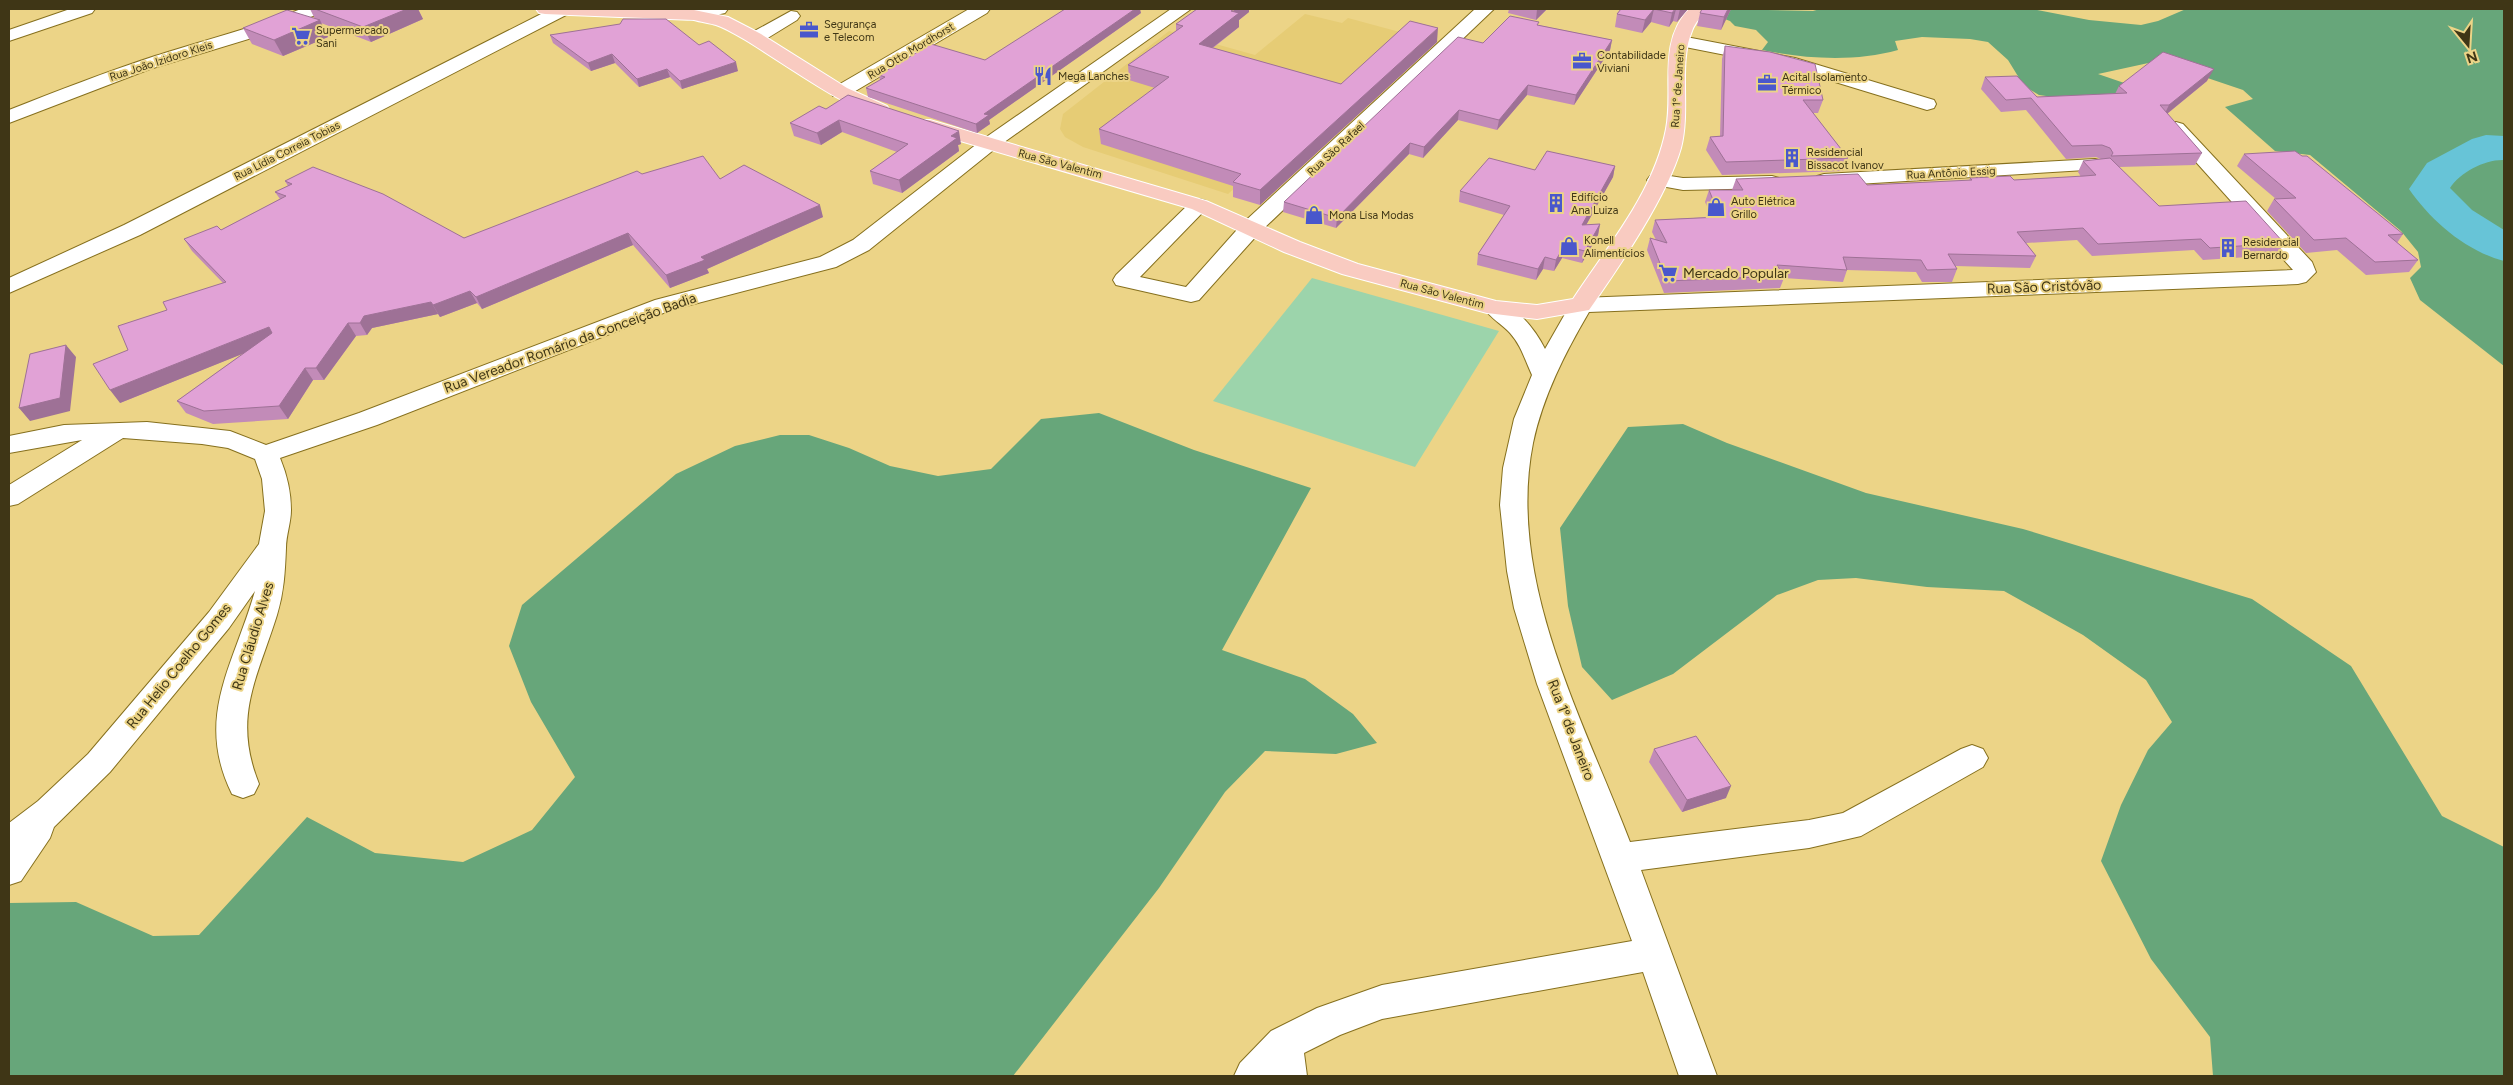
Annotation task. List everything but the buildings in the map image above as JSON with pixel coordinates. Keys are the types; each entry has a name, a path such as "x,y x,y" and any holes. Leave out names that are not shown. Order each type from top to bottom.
{"main road":[{"name":"Rua São Valentim","path":"554,9 647,11 694,15 722,22 755,38 840,92 900,116 988,144 1199,205 1319,258 1350,269 1495,308 1537,312 1581,305"},
{"name":"Rua 1º de Janeiro","path":"1581,305 1657,180 1672,151 1679,102 1678,58 1680,40 1694,9"}],"street":[{"path":"9,36 86,9"},
{"name":"Rua João Izidoro Kleis","path":"9,117 101,80 163,59 257,32 315,9"},
{"name":"Rua Lídia Correia Tobias","path":"9,286 132,230 554,9"},
{"path":"694,15 719,9"},
{"path":"755,38 791,16 773,9"},
{"name":"Rua Otto Mordhorst","path":"840,92 982,9"},
{"name":"Rua São Rafael","path":"1199,205 1124,280 1192,295 1251,228 1485,9"},
{"name":"Rua Vereador Romário da Conceição Badia","path":"266,454 368,419 663,305 828,262 861,245 988,144 1171,10"},
{"path":"1680,40 1788,62 1927,104"},
{"name":"Rua São Cristóvão","path":"1581,305 2298,277 2305,272 2304,267 2171,124"},
{"name":"Rua Antônio Essig","path":"1657,180 1683,184 1798,181 2095,164"},
{"name":"Rua 1º de Janeiro","path":"1581,305 1543,374 1527,412 1516,462 1513,498 1518,569 1540,649 1620,858 1698,1076"},
{"path":"1495,308 1528,336 1543,374"},
{"path":"9,444 42,436 121,428 162,430 232,440 266,454"},
{"path":"9,497 121,428"},
{"name":"Rua Helio Coelho Gomes","path":"9,842 50,811 99,764 219,620 272,546 278,511 274,480 266,454"},
{"name":"Rua Cláudio Alves","path":"243,784 234,768 229,738 235,693 270,591 272,546"},
{"path":"1620,858 1809,834 1849,826 1972,758"},
{"path":"9,870 50,811"},
{"path":"1253,1076 1286,1060 1330,1021 1382,1002 1653,954"}],"shaded area":[{"path":"1305,14 1342,23 1348,18 1407,34 1228,194 1083,147 1065,137 1060,129 1063,114 1169,31 1255,55"}],"green space":[{"path":"1714,9 1813,11 1820,9 2032,9 2089,20 2141,25 2158,21 2186,9 2504,9 2504,366 2420,300 2410,278 2421,267 2418,252 2401,231 2310,155 2275,151 2225,107 2253,99 2243,90 2166,64 2153,62 2098,74 2133,86 2148,95 2089,102 2039,95 2024,86 2008,60 1988,42 1970,39 1922,37 1895,41 1898,50 1882,54 1848,58 1796,55 1762,50 1768,42 1756,30 1735,26 1730,21 1714,15"},
{"path":"1312,278 1499,331 1415,467 1213,401"},
{"path":"1099,413 1194,450 1311,488 1222,650 1305,679 1353,714 1377,743 1336,754 1265,751 1225,792 1159,888 1013,1076 9,1076 9,903 76,902 153,936 199,935 307,817 375,853 463,862 532,830 575,777 531,702 509,646 522,605 676,474 735,446 780,435 809,435 849,448 890,466 938,476 991,469 1041,419"},
{"path":"1683,424 1727,443 1866,493 2023,529 2252,599 2351,666 2442,816 2504,847 2504,1076 2213,1076 2210,1037 2151,959 2101,861 2121,805 2148,750 2172,722 2146,680 2083,635 2004,591 1927,587 1856,578 1818,580 1777,595 1673,674 1612,700 1582,667 1568,606 1560,528 1628,427"}],"waterway":[{"path":"2504,148 2486,147 2441,171 2429,189 2457,219 2504,248"}],"place":[{"name":"Segurança e Telecom","path":"809,30"},
{"name":"Supermercado Sani","path":"301,36"},
{"name":"Contabilidade Viviani","path":"1582,61"},
{"name":"Mega Lanches","path":"1043,76"},
{"name":"Acital Isolamento Térmico","path":"1767,83"},
{"name":"Residencial Bissacot Ivanov","path":"1792,158"},
{"name":"Edifício Ana Luiza","path":"1556,203"},
{"name":"Auto Elétrica Grillo","path":"1716,207"},
{"name":"Mona Lisa Modas","path":"1314,215"},
{"name":"Konell Alimentícios","path":"1569,246"},
{"name":"Residencial Bernardo","path":"2228,248"},
{"name":"Mercado Popular","path":"1668,273"}]}
